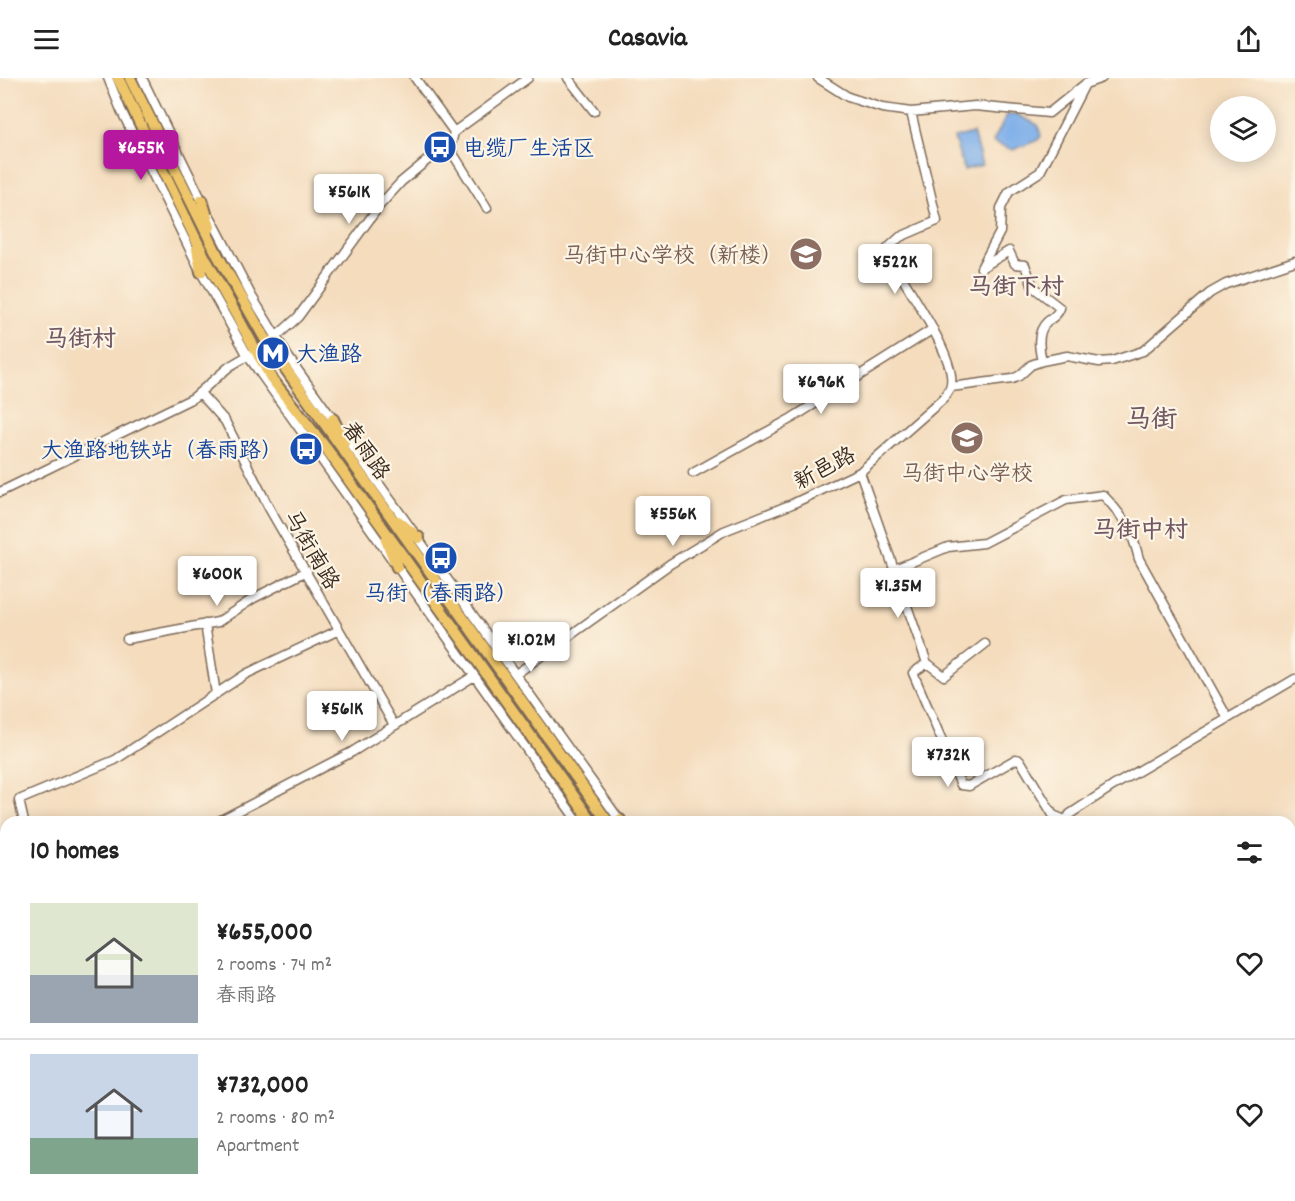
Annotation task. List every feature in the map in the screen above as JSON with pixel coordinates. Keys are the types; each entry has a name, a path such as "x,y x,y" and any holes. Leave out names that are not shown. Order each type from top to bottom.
{"main road":[{"name":"春雨路","path":"116,78 130,102 252,354 326,448 588,816"},
{"name":"春雨路","path":"130,78 219,256 272,341 353,465 604,816"},
{"path":"202,200 219,256"},
{"path":"194,234 201,272"},
{"path":"262,378 299,416"},
{"path":"333,419 353,465"},
{"path":"386,511 419,538"},
{"path":"378,521 397,567"}],"street":[{"path":"108,78 121,110 201,272 252,354 262,378 574,816"},
{"path":"142,78 272,341 333,419 617,816"},
{"path":"415,78 454,132"},
{"path":"487,208 450,149 454,132 528,78"},
{"path":"568,78 594,111"},
{"path":"818,78 848,98 882,108 911,112 975,106 1049,112 1085,84 1102,78"},
{"path":"1042,361 1038,345 1044,324 1057,316 1060,308 1033,287 1025,265 1015,264 1009,251 981,268 1000,232 1001,208 1009,192 1040,172 1085,84"},
{"path":"911,112 937,221 900,237 888,248 888,254 933,329 950,364 951,387 1012,379 1030,364 1067,356 1099,362 1130,357 1143,351 1210,293 1226,284 1295,261"},
{"path":"0,492 200,393 230,366 272,341 298,317 380,205 401,182 430,158 450,149"},
{"path":"693,473 792,418 933,329"},
{"name":"新邑路","path":"516,674 670,564 724,531 792,504 860,472 943,399 951,387"},
{"name":"马街南路","path":"200,393 225,421 269,508 394,725"},
{"path":"860,472 927,663 944,676 985,644"},
{"path":"895,569 948,548 984,543 1066,500 1103,495 1122,515 1133,534 1139,560 1227,717"},
{"path":"128,639 218,622 254,598 307,571"},
{"path":"205,624 216,694"},
{"path":"23,816 19,800 115,760 246,674 339,630"},
{"path":"927,663 913,673 961,785 969,786 1016,759 1020,760 1055,816"},
{"path":"229,816 352,752 474,676"},
{"path":"1072,816 1113,786 1295,679"}],"water":[{"path":"1007,115 1018,115 1038,125 1041,136 1038,140 1013,150 993,142"},
{"path":"973,133 982,165 964,170 954,138"}],"place":[{"name":"电缆厂生活区","path":"440,147"},
{"name":"马街中心学校（新楼）","path":"806,254"},
{"name":"大渔路","path":"273,353"},
{"name":"马街中心学校","path":"967,438"},
{"name":"大渔路地铁站（春雨路）","path":"306,449"},
{"name":"马街（春雨路）","path":"441,558"}],"district":[{"name":"马街下村","path":"1016,286"},
{"name":"马街村","path":"80,338"},
{"name":"马街","path":"1151,418"},
{"name":"马街中村","path":"1140,529"}]}
